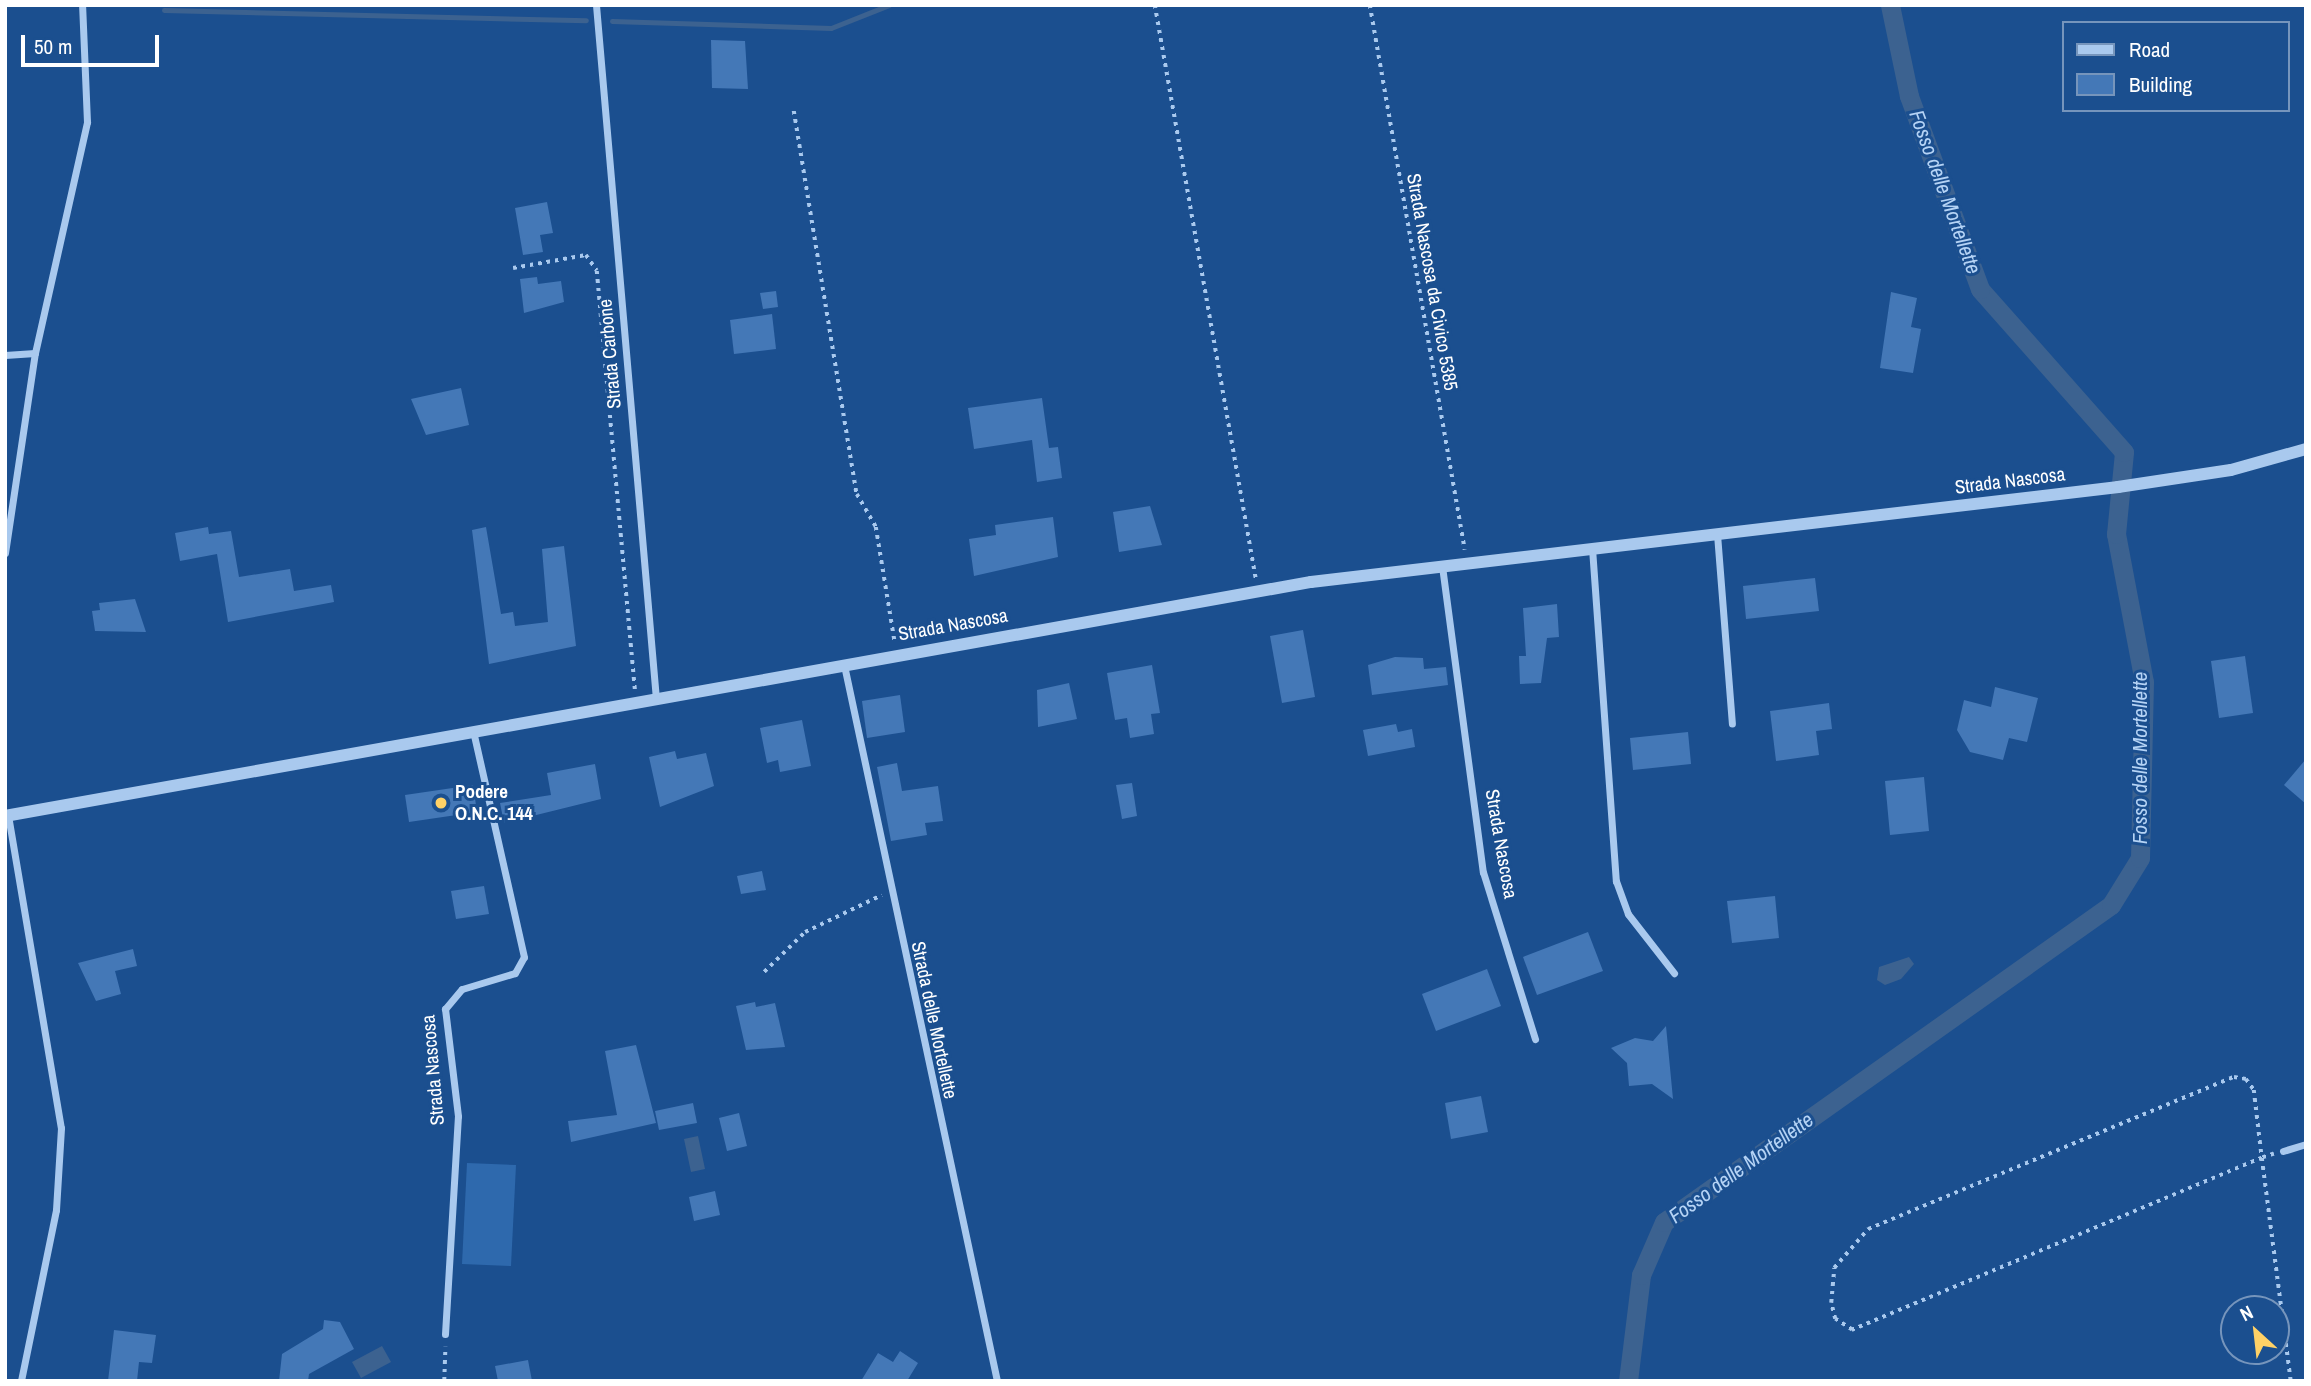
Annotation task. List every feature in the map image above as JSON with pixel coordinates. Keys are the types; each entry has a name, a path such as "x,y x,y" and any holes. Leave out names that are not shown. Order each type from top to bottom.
{"street":[{"path":"5,553 35,353 87,122 82,5"},
{"name":"Strada Carbone","path":"596,5 656,699"},
{"path":"5,355 35,353"},
{"name":"Strada Nascosa","path":"7,816 1258,591 1442,566 2135,485 2306,449"},
{"path":"1717,534 1732,723"},
{"path":"1592,548 1616,881 1628,914 1674,973"},
{"name":"Strada Nascosa","path":"1442,566 1483,872 1535,1040"},
{"name":"Strada delle Mortellette","path":"844,665 889,888 997,1381"},
{"name":"Strada Nascosa","path":"445,1334 458,1116 445,1009 462,989 515,973 524,957 473,731"},
{"path":"7,816 61,1128 56,1210 21,1381"},
{"path":"2283,1151 2306,1144"}],"path":[{"path":"1155,5 1258,591"},
{"name":"Strada Nascosa da Civico 5385","path":"1370,5 1467,563"},
{"path":"794,111 857,494 876,527 898,655"},
{"path":"513,268 586,256 597,271 636,703"},
{"path":"764,972 805,932 889,888"},
{"path":"2262,1158 1852,1330 1835,1319 1834,1268 1868,1229 2234,1077 2254,1090 2291,1381"},
{"path":"444,1381 445,1334"}],"shaded area":[{"path":"1909,957 1914,964 1901,979 1885,985 1877,980 1879,967"},
{"path":"698,1136 705,1169 691,1172 684,1139"},
{"path":"467,1163 516,1165 511,1266 462,1264"},
{"path":"382,1346 391,1362 361,1378 352,1362"}],"building":[{"path":"711,40 745,41 748,89 712,88"},
{"path":"547,202 553,233 540,235 543,252 523,255 515,208"},
{"path":"537,277 538,284 561,281 564,302 524,313 520,279"},
{"path":"776,291 778,307 763,309 760,293"},
{"path":"1891,292 1917,298 1911,327 1921,329 1913,373 1880,368"},
{"path":"772,314 776,349 734,354 730,320"},
{"path":"461,388 469,425 426,435 411,399"},
{"path":"1042,398 1049,448 1058,447 1062,478 1037,482 1032,440 974,449 968,408"},
{"path":"1150,506 1162,545 1119,552 1113,512"},
{"path":"1053,517 1058,557 974,576 969,539 996,535 995,525"},
{"path":"208,527 209,534 231,531 239,577 290,569 294,591 331,585 334,602 228,622 217,554 180,561 175,533"},
{"path":"486,527 501,614 513,612 515,626 548,622 542,549 564,546 576,646 489,664 472,530"},
{"path":"1815,578 1819,611 1746,619 1743,586"},
{"path":"135,599 146,632 95,631 92,611 100,610 99,603"},
{"path":"1557,604 1559,637 1547,638 1541,683 1520,684 1519,656 1526,656 1523,608"},
{"path":"1303,630 1315,697 1282,703 1270,636"},
{"path":"2245,656 2253,713 2219,718 2211,661"},
{"path":"1395,657 1423,658 1424,669 1446,667 1448,685 1372,695 1368,665"},
{"path":"1152,665 1160,713 1151,714 1154,734 1130,738 1127,718 1115,720 1107,673"},
{"path":"1069,683 1077,719 1038,727 1037,690"},
{"path":"1995,687 2038,698 2027,742 2009,738 2003,760 1970,752 1957,730 1964,700 1991,707"},
{"path":"900,695 905,732 867,738 862,701"},
{"path":"1829,703 1832,729 1816,731 1819,755 1776,761 1770,711"},
{"path":"802,720 811,766 780,772 778,760 767,763 760,728"},
{"path":"1396,724 1398,732 1412,729 1415,747 1368,756 1363,730"},
{"path":"1688,732 1691,764 1633,770 1630,738"},
{"path":"675,751 677,759 706,753 714,786 660,807 649,757"},
{"path":"2306,759 2306,804 2284,785"},
{"path":"897,763 902,791 938,786 943,821 925,823 927,835 891,841 877,767"},
{"path":"595,764 601,799 504,823 500,803 551,795 547,773"},
{"path":"1924,777 1929,831 1890,835 1885,781"},
{"path":"1132,783 1137,816 1122,819 1116,785"},
{"name":"Podere O.N.C. 144","path":"473,785 477,812 409,822 405,795"},
{"path":"762,871 766,890 741,894 737,876"},
{"path":"484,886 489,914 456,919 451,891"},
{"path":"1775,896 1779,938 1732,943 1727,901"},
{"path":"1588,932 1603,971 1537,995 1523,957"},
{"path":"133,949 137,966 115,971 121,994 96,1001 78,963"},
{"path":"1487,969 1501,1006 1436,1031 1422,994"},
{"path":"755,1002 756,1007 775,1003 785,1047 746,1050 736,1006"},
{"path":"1666,1026 1673,1099 1652,1084 1629,1086 1627,1063 1611,1048 1635,1038 1653,1041"},
{"path":"636,1045 656,1123 571,1142 568,1121 617,1115 605,1051"},
{"path":"1481,1096 1488,1132 1451,1139 1445,1103"},
{"path":"693,1103 697,1123 659,1130 655,1111"},
{"path":"739,1113 747,1146 727,1151 719,1118"},
{"path":"715,1191 720,1215 694,1221 689,1197"},
{"path":"324,1320 340,1322 354,1349 309,1374 308,1381 279,1381 282,1354 323,1329"},
{"path":"114,1330 156,1335 152,1363 139,1362 137,1381 108,1381"},
{"path":"900,1351 918,1363 907,1381 861,1381 878,1353 893,1362"},
{"path":"528,1360 532,1381 498,1381 495,1366"}],"waterway":[{"path":"612,21 831,28 889,5"},
{"name":"Fosso delle Mortellette","path":"1628,1381 1641,1275 1664,1222 2111,905 2140,858 2144,682 2116,534 2124,452 1980,289 1909,96 1890,5"},
{"path":"164,10 586,20"}],"place":[{"name":"Podere O.N.C. 144","path":"441,803"}]}
